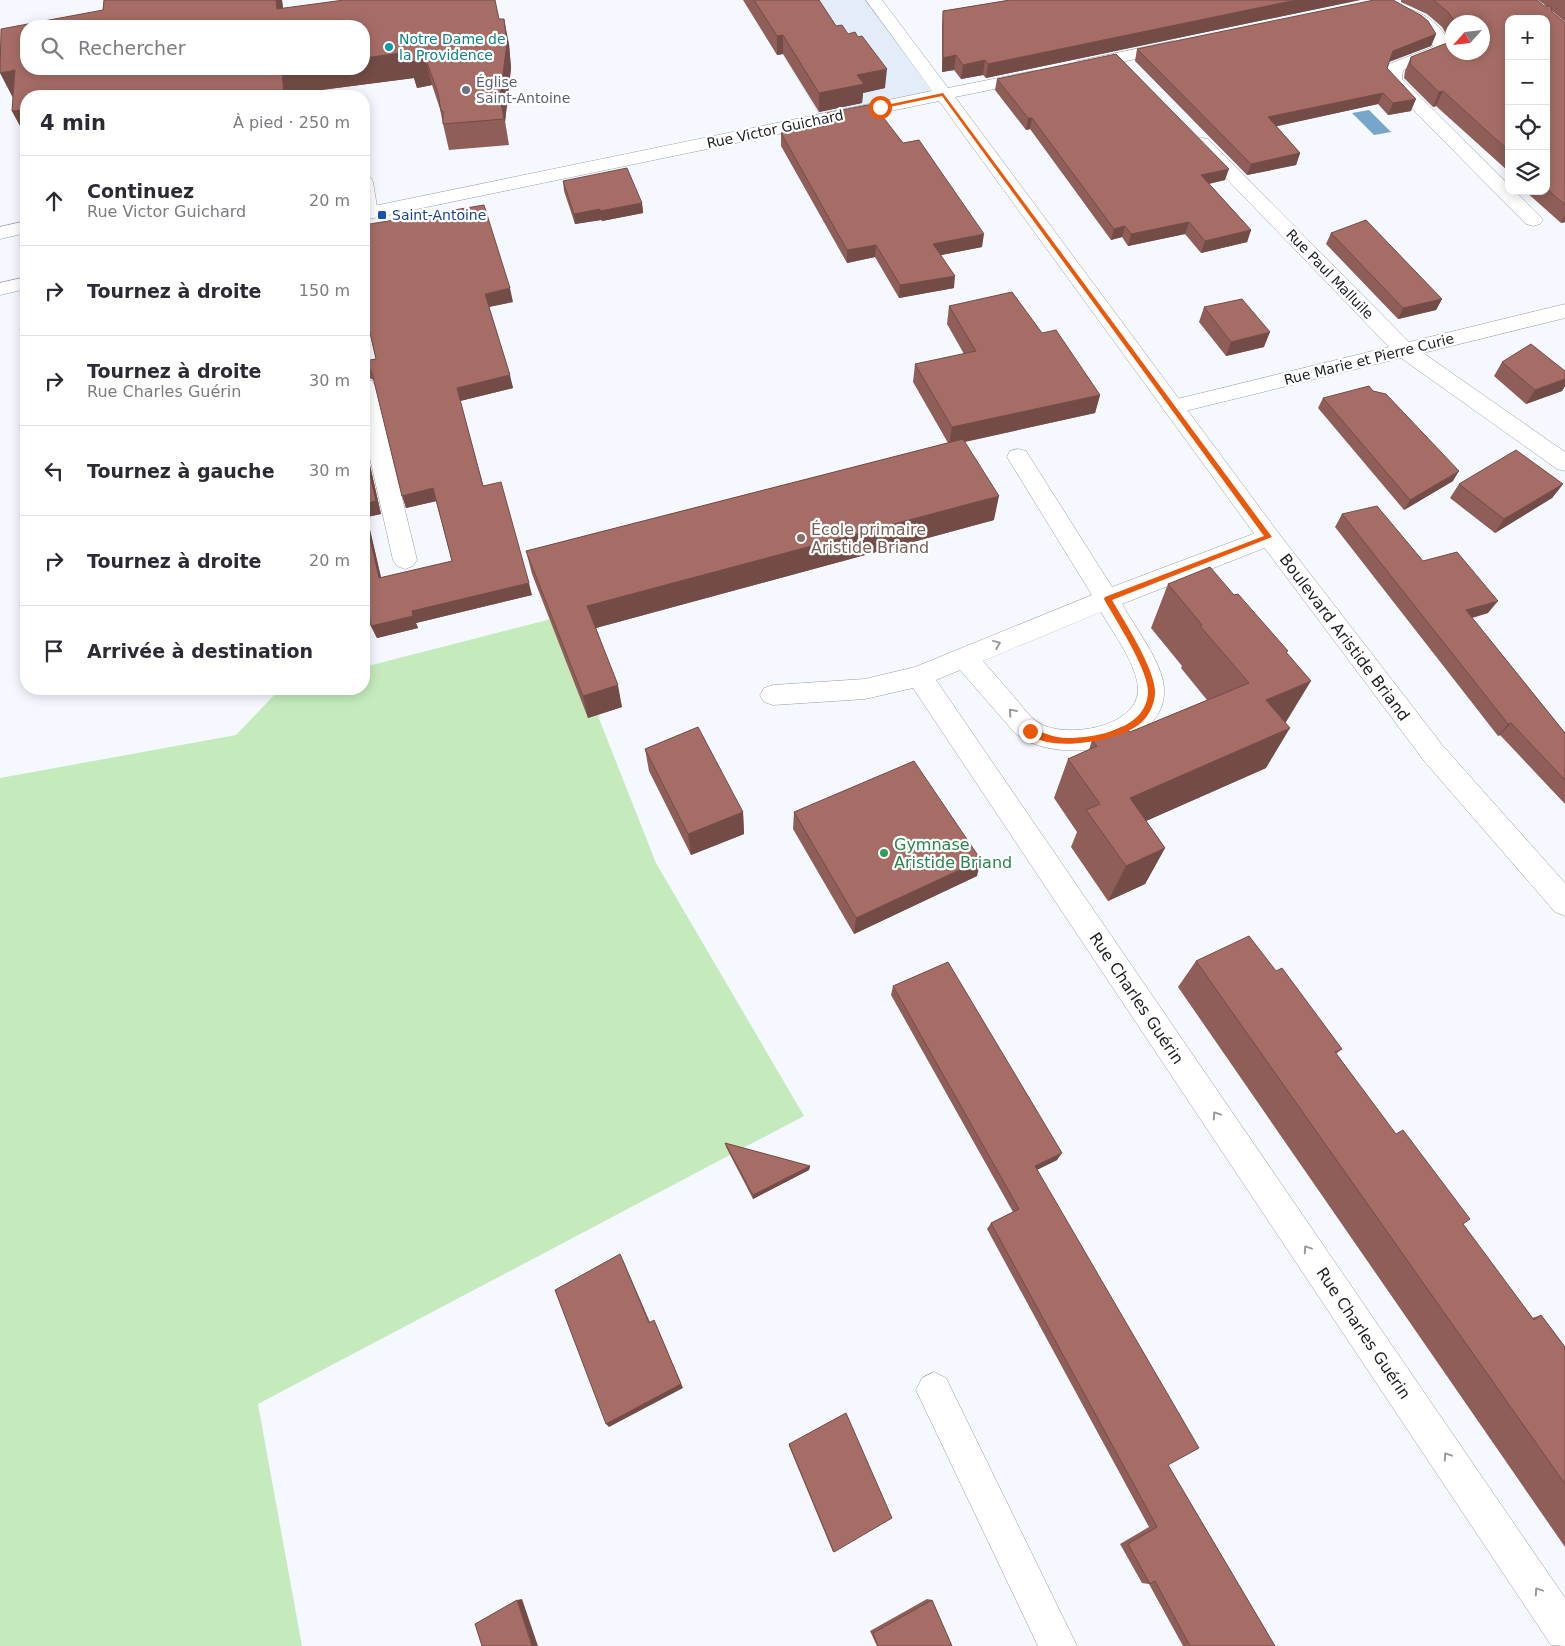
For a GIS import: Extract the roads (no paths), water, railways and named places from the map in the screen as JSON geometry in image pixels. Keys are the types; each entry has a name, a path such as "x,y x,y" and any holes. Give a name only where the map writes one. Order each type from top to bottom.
{"street":[{"name":"Boulevard Aristide Briand","path":"874,0 1268,537 1434,754 1565,903"},
{"path":"1388,1 1438,33 1442,49 1407,60 1395,68 1393,80 1533,220"},
{"path":"1064,69 1185,43"},
{"path":"1118,57 1134,73"},
{"name":"Rue Victor Guichard","path":"370,212 1046,73"},
{"name":"Rue Paul Malluile","path":"1189,130 1404,350 1565,464"},
{"path":"0,233 20,228"},
{"path":"0,289 20,284"},
{"name":"Rue Marie et Pierre Curie","path":"1173,407 1565,310"},
{"path":"370,411 405,560"},
{"path":"965,657 1018,719 1030,731 1042,737 1066,741 1094,738 1122,731 1139,720 1148,707 1152,692 1147,671 1108,599 1018,457"},
{"path":"773,695 865,689 919,676 1108,599 1268,537"},
{"name":"Rue Charles Guérin","path":"919,676 1565,1631"},
{"path":"934,1390 1058,1646"}],"water":[{"path":"1369,110 1391,132 1374,135 1352,113"}],"place":[{"name":"Notre Dame de la Providence","path":"389,47"},
{"name":"Église Saint-Antoine","path":"466,90"},
{"name":"Saint-Antoine","path":"382,215"},
{"name":"École primaire Aristide Briand","path":"801,538"},
{"name":"Gymnase Aristide Briand","path":"884,853"}]}
